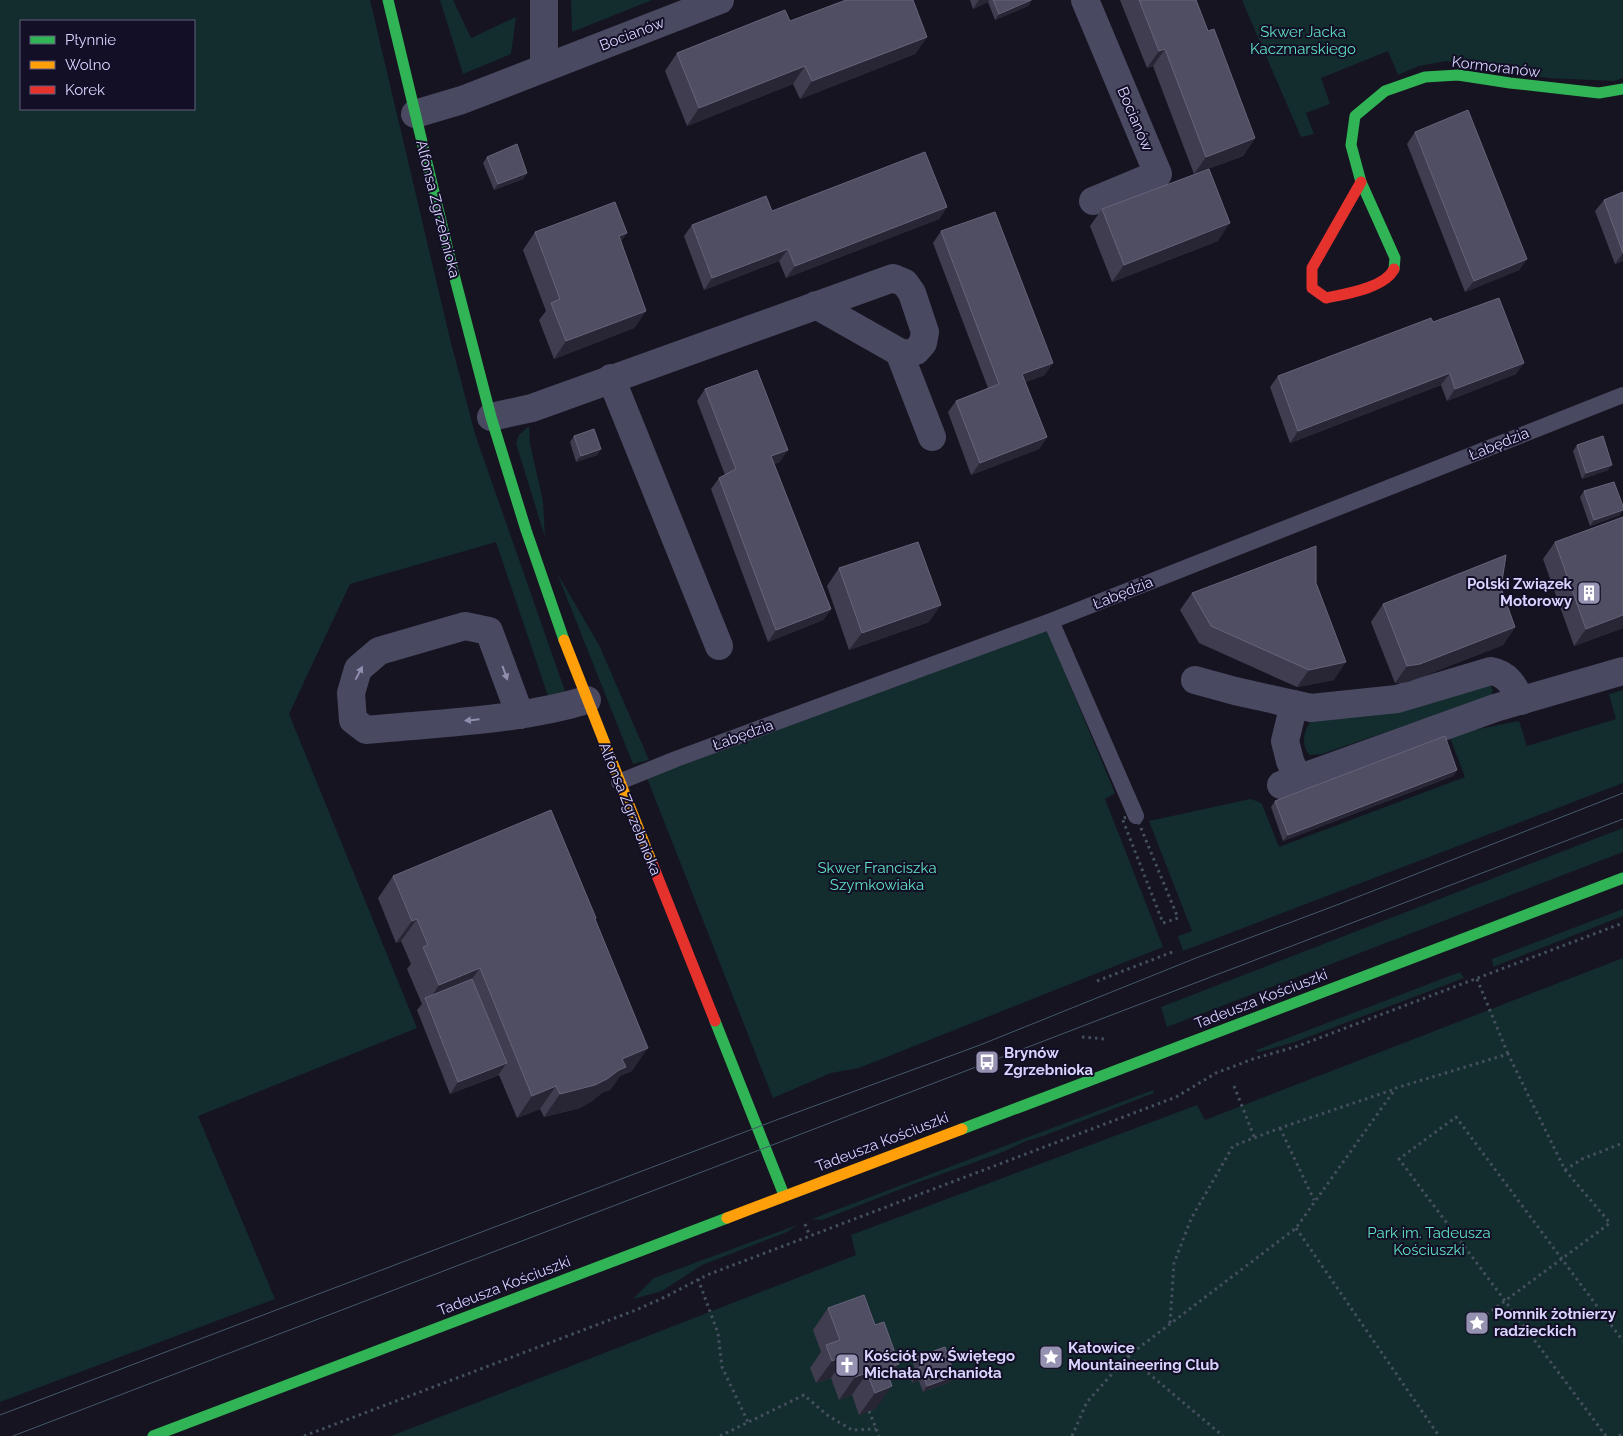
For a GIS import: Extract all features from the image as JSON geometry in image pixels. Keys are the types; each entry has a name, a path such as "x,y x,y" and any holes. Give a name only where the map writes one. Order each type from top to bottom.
{"street":[{"name":"Alfonsa Zgrzebnioka","path":"388,0 452,267 491,417 529,539 587,700 784,1195"},
{"path":"544,0 544,67"},
{"name":"Bocianów","path":"415,114 462,100 720,0"},
{"name":"Bocianów","path":"1085,0 1158,174 1093,201"},
{"name":"Kormoranów","path":"1361,182 1312,268 1312,288 1326,298 1353,294 1384,280 1391,275 1395,268 1395,258 1361,182 1351,145 1354,116 1385,91 1425,76 1458,75 1510,84 1599,93 1623,89"},
{"path":"491,417 532,408 611,378 816,305 893,278 905,283 912,293 925,332 922,343 916,351 908,354 898,352 816,305"},
{"path":"898,352 932,437"},
{"path":"611,378 719,646"},
{"path":"520,715 489,631 464,626 379,651 358,670 351,693 353,720 366,730 520,715 564,707 587,700"},
{"path":"1195,680 1311,708 1397,699 1491,671 1501,673 1513,683 1522,701"},
{"path":"1294,704 1285,741 1290,761 1289,782 1495,708 1623,671"},
{"name":"Tadeusza Kościuszki","path":"153,1436 1623,878"}],"lane":[{"name":"Łabędzia","path":"619,782 1051,621 1623,395"},
{"path":"1051,621 1129,817"}],"path":[{"path":"1129,817 1178,918 1163,923 1129,817"},
{"path":"304,1436 636,1310 698,1279 1176,1097 1216,1073 1243,1062 1286,1050 1623,924"},
{"path":"1097,981 1176,951"},
{"path":"1477,978 1508,1054 1565,1170 1610,1224 1486,1315"},
{"path":"1082,1037 1105,1039"},
{"path":"1170,1324 1174,1263 1191,1219 1233,1146 1396,1088 1508,1054"},
{"path":"1234,1086 1255,1139"},
{"path":"1072,1436 1087,1402 1128,1356 1296,1228 1396,1088"},
{"path":"1606,1436 1400,1159 1456,1117 1623,1341"},
{"path":"1280,1128 1315,1201"},
{"path":"1565,1170 1582,1159 1623,1143"},
{"path":"1296,1228 1439,1436"},
{"path":"698,1279 718,1333 722,1367 748,1422"},
{"path":"1128,1356 1223,1436"},
{"path":"720,1436 804,1395 827,1415 852,1430 876,1429"},
{"path":"869,1411 879,1436"},
{"path":"1619,1436 1623,1433"}],"green space":[{"path":"0,0 370,0 450,339 475,434 565,691 548,696 496,542 350,584 289,714 417,1028 198,1116 275,1299 0,1402"},
{"path":"440,0 453,0 471,38 516,17 511,54 463,74"},
{"path":"571,0 652,0 572,32"},
{"name":"Skwer Jacka Kaczmarskiego","path":"1242,0 1623,0 1623,78 1614,81 1548,78 1446,61 1419,66 1398,75 1388,51 1321,78 1330,104 1306,113 1314,134 1301,137"},
{"path":"529,426 530,444 543,501 545,537 516,443 519,435"},
{"path":"557,573 599,645 649,760 633,764"},
{"name":"Skwer Franciszka Szymkowiaka","path":"1047,630 1115,793 1105,799 1163,947 859,1068 831,1073 773,1098 647,778"},
{"path":"1490,685 1493,690 1491,696 1322,754 1310,755 1305,747 1306,728 1311,720"},
{"path":"1623,690 1623,783 1183,951 1178,936 1192,931 1149,821 1250,799 1262,804 1279,847 1465,777 1449,735 1519,721 1527,746 1616,719 1609,694"},
{"path":"1623,828 1623,852 1167,1027 1161,1007"},
{"path":"1623,909 1623,916 1493,967 1492,959"},
{"name":"Park im. Tadeusza Kościuszki","path":"1623,958 1623,1436 391,1436 856,1255 851,1235 1197,1105 1205,1120"},
{"path":"1460,972 1464,978 1295,1042 1259,1052 1254,1051"},
{"path":"1153,1090 1154,1093 1026,1141 1003,1152 822,1220 812,1219"},
{"path":"797,1225 787,1232 702,1265 662,1291 633,1299 654,1278"}],"building":[{"path":"846,0 913,0 927,37 812,81 805,66 699,108 677,53 785,10 790,21"},
{"path":"993,0 1031,0 999,14"},
{"path":"1139,0 1196,0 1208,31 1214,29 1255,138 1206,157 1165,49 1159,51"},
{"path":"1468,110 1527,259 1474,281 1415,132"},
{"path":"517,144 527,173 498,184 487,157"},
{"path":"925,152 947,207 795,266 788,249 712,278 692,225 766,196 772,211"},
{"path":"1209,169 1230,223 1124,265 1102,209"},
{"path":"1623,192 1623,253 1604,200"},
{"path":"615,202 627,233 619,236 646,311 566,341 551,303 560,299 535,232"},
{"path":"995,212 1053,363 1022,374 1047,437 980,463 956,401 999,384 941,231"},
{"path":"1499,298 1524,363 1455,389 1450,373 1298,431 1278,376 1431,318 1433,322"},
{"path":"757,370 788,450 771,456 831,609 776,630 719,478 736,469 705,389"},
{"path":"594,429 601,449 581,456 574,436"},
{"path":"1603,436 1612,465 1586,473 1577,445"},
{"path":"1614,482 1623,510 1594,520 1584,491"},
{"name":"Polski Związek Motorowy","path":"1623,517 1623,615 1586,629 1555,542"},
{"path":"918,542 941,605 862,633 839,568"},
{"path":"1316,546 1316,583 1346,662 1309,670 1211,626 1192,593"},
{"path":"1506,555 1501,588 1515,627 1420,664 1407,666 1383,604"},
{"path":"1445,736 1457,770 1288,835 1275,801"},
{"path":"551,810 648,1048 622,1059 626,1067 595,1085 560,1094 556,1086 532,1096 480,968 439,985 423,947 428,945 417,919 412,921 393,876"},
{"path":"472,979 507,1063 458,1082 425,998"},
{"path":"864,1295 875,1325 884,1322 899,1364 886,1369 892,1386 875,1393 867,1373 855,1377 846,1355 832,1361 826,1345 840,1340 828,1308"},
{"path":"945,1347 955,1376 927,1386 923,1375 916,1377 914,1370 921,1367 917,1357"}],"tram line":[{"path":"0,1415 779,1119 980,1045 1196,958 1623,793"},
{"path":"13,1436 1623,819"}],"traffic: fast":[{"path":"388,0 452,267 491,417 526,530 564,640"},
{"path":"1394,269 1395,258 1361,182 1351,145 1355,116 1385,91 1425,77 1458,75 1599,93 1623,89"},
{"path":"962,1129 1623,878"},
{"path":"715,1021 784,1195"},
{"path":"153,1436 727,1218"}],"traffic: slow":[{"path":"564,640 652,863"},
{"path":"727,1218 962,1129"}],"traffic: jam":[{"path":"1361,182 1312,268 1312,288 1326,298 1374,285 1389,276 1394,269"},
{"path":"652,863 715,1021"}],"place":[{"name":"Polski Związek Motorowy","path":"1589,593"},
{"name":"Brynów Zgrzebnioka","path":"987,1062"},
{"name":"Pomnik żołnierzy radzieckich","path":"1477,1323"},
{"name":"Katowice Mountaineering Club","path":"1051,1357"},
{"name":"Kościół pw. Świętego Michała Archanioła","path":"847,1365"}]}
